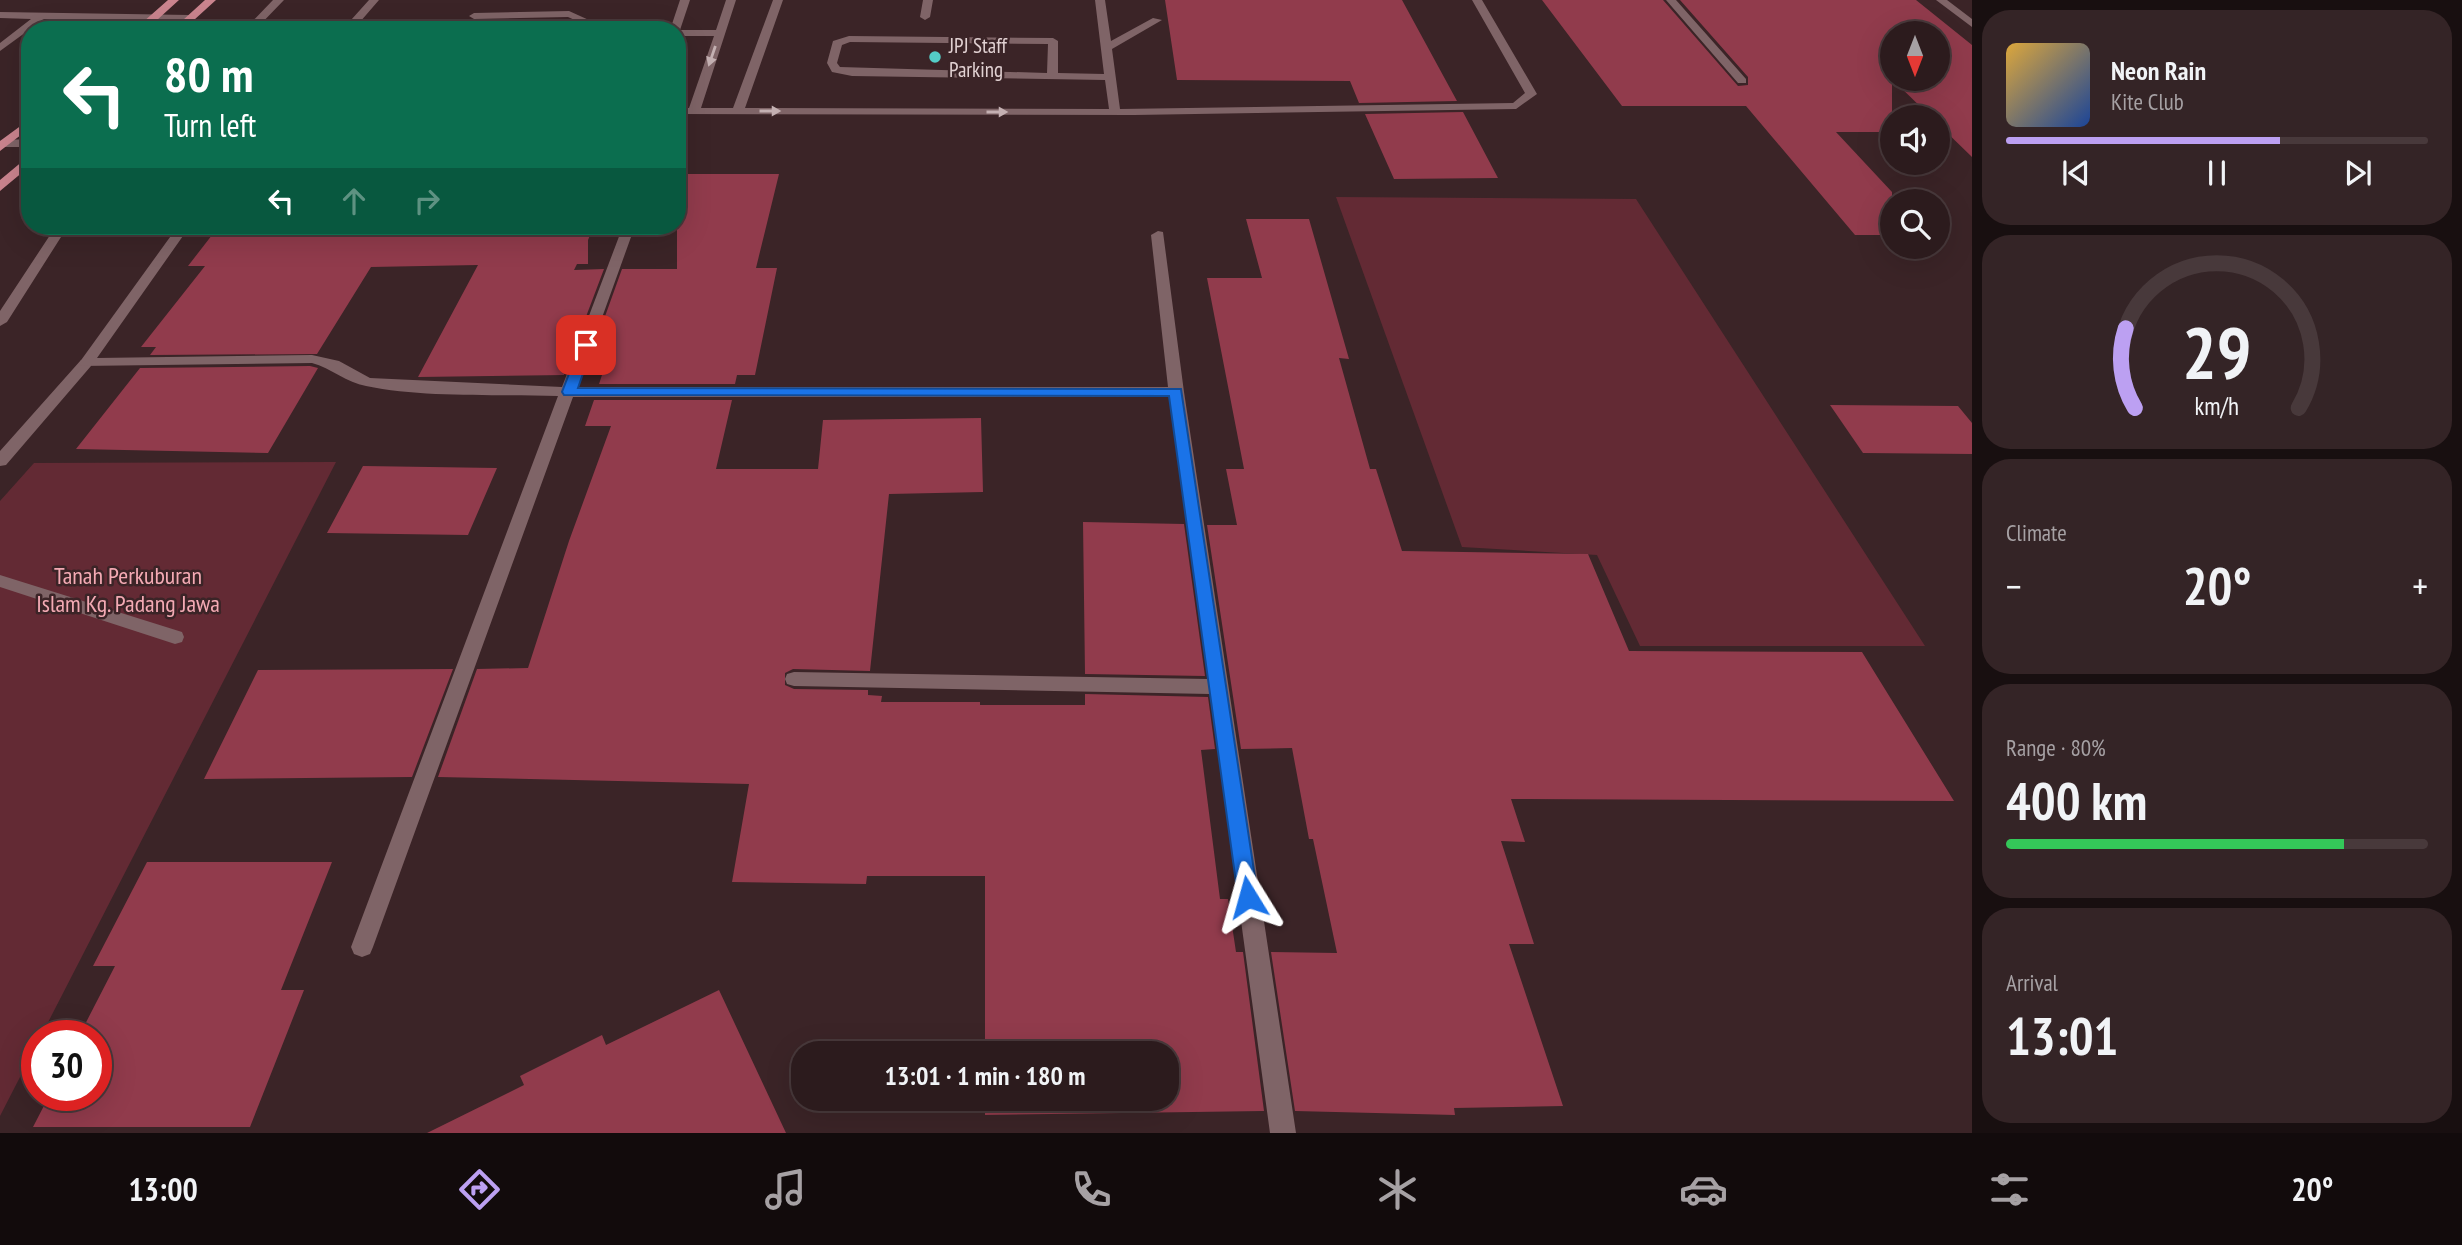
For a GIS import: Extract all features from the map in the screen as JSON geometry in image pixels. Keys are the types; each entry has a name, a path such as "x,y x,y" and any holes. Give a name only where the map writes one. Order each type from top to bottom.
{"main road":[{"path":"149,21 174,0"},
{"path":"187,21 211,0"},
{"path":"2,145 21,129"},
{"path":"0,187 21,167"}],"street":[{"path":"258,21 279,0"},
{"path":"355,21 374,0"},
{"path":"679,21 685,0"},
{"path":"694,111 731,0"},
{"path":"738,111 778,0"},
{"path":"925,17 928,0"},
{"path":"1100,0 1115,112"},
{"path":"686,111 1115,112 1516,106 1531,93 1477,0"},
{"path":"1671,0 1742,81"},
{"path":"1941,0 1972,24"},
{"path":"474,16 569,14 585,21"},
{"path":"0,15 190,18"},
{"path":"34,21 42,15"},
{"path":"1106,48 1157,20"},
{"path":"686,31 720,33"},
{"path":"0,48 21,32"},
{"path":"1052,76 1052,41 849,39 837,43 832,63 836,70 852,73 1111,77"},
{"path":"2,145 21,144"},
{"path":"0,322 56,235"},
{"path":"0,461 86,363 178,235"},
{"path":"362,947 626,235"},
{"path":"1158,235 1176,392 1217,687 1283,1133"},
{"path":"86,363 312,359 334,364 366,382 398,386 569,392 1176,392"},
{"path":"0,581 175,637"},
{"path":"794,679 1217,687"}],"green space":[{"path":"1336,197 1636,199 1925,646 1640,646 1597,555 1462,547"},
{"name":"Tanah Perkuburan Islam Kg. Padang Jawa","path":"336,462 49,1020 21,1020 21,1075 0,1116 0,501 34,463"}],"building":[{"path":"1165,0 1402,0 1457,101 1359,103 1350,81 1177,80"},
{"path":"1542,0 1663,0 1738,86 1748,85 1748,77 1680,0 1916,0 1942,21 1880,21 1880,91 1892,91 1892,105 1880,105 1880,132 1836,132 1889,189 1880,189 1880,235 1855,235 1746,106 1622,106"},
{"path":"1950,27 1972,45 1972,157 1950,136 1950,105 1919,105 1904,91 1950,91"},
{"path":"1463,112 1498,178 1394,179 1365,114"},
{"path":"686,174 779,174 756,268 777,268 755,375 737,375 735,384 599,384 602,375 584,375 622,269 677,269 677,235 686,235"},
{"path":"1246,219 1309,219 1349,359 1339,358 1370,469 1376,469 1402,551 1588,554 1629,651 1862,652 1954,801 1511,799 1525,842 1501,841 1534,944 1509,944 1563,1106 1454,1108 1455,1115 1295,1111 1271,952 1337,953 1313,839 1309,839 1292,748 1241,749 1207,525 1237,525 1226,469 1244,469 1207,278 1262,278"},
{"path":"212,235 590,235 588,264 577,264 574,270 604,269 564,375 418,377 478,265 371,267 317,354 150,355 156,347 141,347 205,266 188,266"},
{"path":"140,368 318,368 268,453 76,449"},
{"path":"594,400 732,400 716,469 818,469 823,420 981,418 983,492 889,494 870,671 793,669 785,673 785,685 794,689 868,690 868,695 882,696 881,702 980,702 980,705 1085,705 1085,694 1208,697 1215,749 1201,750 1220,899 1228,899 1236,952 1243,952 1264,1111 985,1115 985,1111 1179,1111 1179,1041 985,1041 985,876 867,876 866,884 732,882 749,784 438,777 477,669 528,668 569,541 611,426 585,426"},
{"path":"1830,405 1958,406 1972,423 1972,454 1863,453"},
{"path":"363,466 497,468 468,535 327,533"},
{"path":"1083,522 1184,524 1205,676 1085,674"},
{"path":"453,669 412,777 204,779 258,670"},
{"path":"147,862 332,862 281,990 304,990 250,1127 33,1127 41,1111 112,1111 112,1020 87,1020 115,966 93,966"},
{"path":"719,990 786,1133 427,1133 524,1085 520,1076 602,1035 606,1045"}],"place":[{"name":"JPJ Staff Parking","path":"935,57"}],"route":[{"path":"586,345 569,392 1176,392 1248,897"}]}
